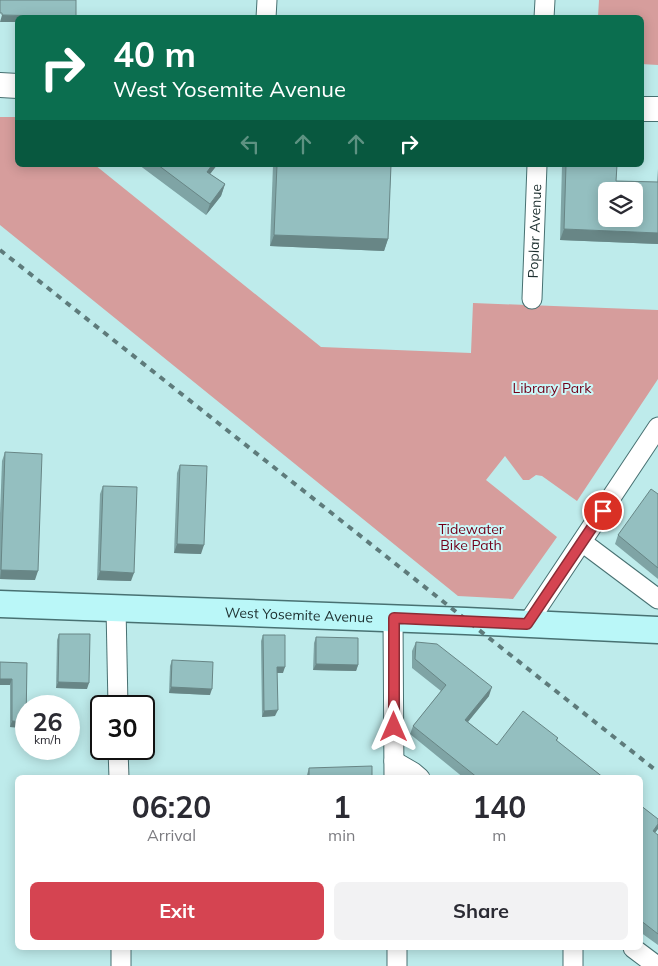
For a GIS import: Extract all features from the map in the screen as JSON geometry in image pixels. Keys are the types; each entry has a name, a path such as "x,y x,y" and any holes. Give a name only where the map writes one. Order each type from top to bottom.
{"main road":[{"name":"West Yosemite Avenue","path":"0,604 394,618 658,630"}],"street":[{"path":"266,15 267,0"},
{"path":"544,15 545,0"},
{"path":"0,85 15,86"},
{"path":"644,108 658,109"},
{"name":"Poplar Avenue","path":"532,299 537,167"},
{"path":"527,624 658,427"},
{"path":"582,542 658,599"},
{"path":"116,608 118,695"},
{"path":"394,618 394,769 413,772 416,775"},
{"path":"118,760 118,775"},
{"path":"121,950 121,966"},
{"path":"397,950 397,966"},
{"path":"573,950 573,966"},
{"path":"637,950 657,966"}],"green space":[{"path":"599,0 658,0 658,65 644,64 644,15 598,15"},
{"name":"Tidewater Bike Path","path":"0,117 15,117 15,167 97,167 321,347 471,353 473,303 658,310 658,379 577,501 542,476 536,475 529,480 523,480 505,456 486,480 557,537 513,599 458,596 0,225"}],"building":[{"path":"0,0 76,0 76,15 2,15 0,13"},
{"path":"161,167 211,167 207,172 225,184 210,204"},
{"path":"277,167 391,167 388,239 274,235"},
{"path":"566,167 617,167 616,181 658,182 658,233 564,229"},
{"path":"5,452 42,454 38,571 1,570"},
{"path":"180,465 207,466 204,545 177,544"},
{"path":"103,486 137,487 134,573 100,571"},
{"path":"651,489 658,494 658,568 618,535"},
{"path":"59,634 90,634 89,683 58,682"},
{"path":"263,635 285,635 285,667 277,667 278,710 264,711"},
{"path":"316,637 358,638 358,665 316,664"},
{"path":"416,642 437,644 492,687 465,720 497,745 523,711 558,738 556,740 600,775 474,775 413,726 446,685 415,659"},
{"path":"172,660 213,662 212,689 171,687"},
{"path":"0,662 27,663 26,695 15,695 15,721 12,721 12,679 0,679"},
{"path":"372,766 372,775 309,775 309,768"},
{"path":"643,807 658,819 658,824 653,831 658,835 658,934 643,922"}],"railway":[{"path":"0,250 658,772"}],"route":[{"path":"394,727 394,618 527,624 603,511"}],"park label":[{"name":"Library Park","path":"552,388"}]}
